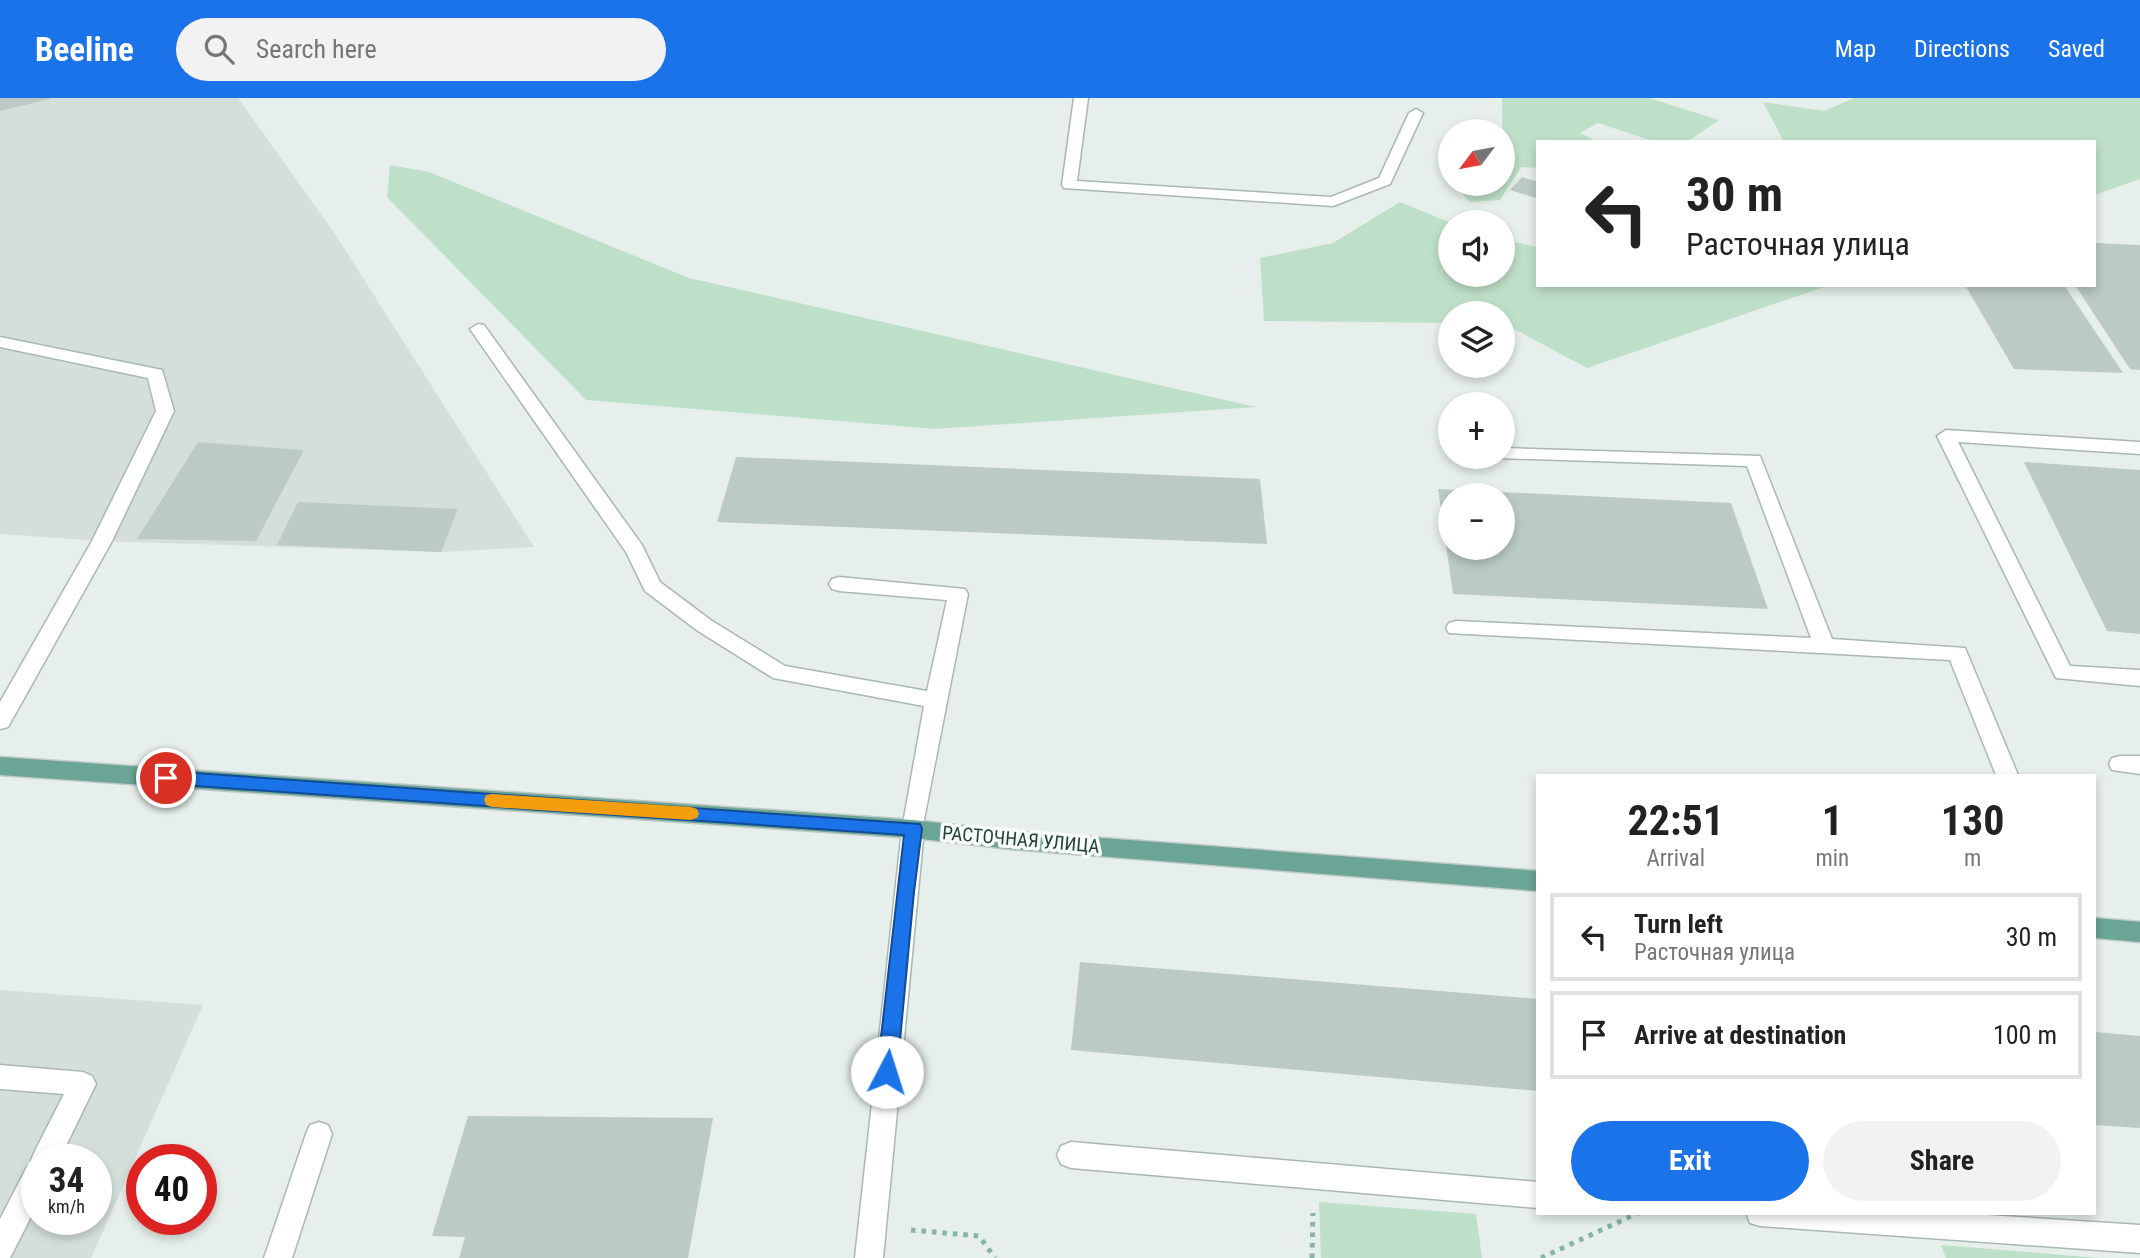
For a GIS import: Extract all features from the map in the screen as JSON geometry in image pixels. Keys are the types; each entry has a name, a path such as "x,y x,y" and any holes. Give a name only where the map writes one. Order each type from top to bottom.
{"main road":[{"name":"РАСТОЧНАЯ УЛИЦА","path":"0,766 914,829 1010,840 1536,881"},
{"path":"2096,928 2140,932"}],"street":[{"path":"1081,98 1069,185 1333,202 1385,181 1416,113"},
{"path":"478,330 635,550 652,586 705,626 780,673 936,700"},
{"path":"0,342 156,374 165,411 102,541 0,721"},
{"path":"2140,448 1946,436 2063,673 2140,678"},
{"path":"1515,454 1754,460 1825,647"},
{"path":"839,584 957,594 936,700 905,892 869,1258"},
{"path":"1456,628 1958,653 2007,774"},
{"path":"0,1077 83,1084 52,1144"},
{"path":"278,1258 319,1134"},
{"path":"1071,1155 1313,1178 1536,1195"},
{"path":"0,1248 21,1207"},
{"path":"1813,1215 2140,1240"}],"path":[{"path":"1312,1258 1313,1178"},
{"path":"1541,1258 1634,1215"},
{"path":"872,1227 979,1236 995,1258"}],"shaded area":[{"path":"0,98 238,98 335,234 534,547 441,552 102,541 0,534"},
{"path":"0,990 203,1005 141,1144 126,1144 126,1179 112,1211 112,1144 21,1144 21,1235 101,1235 91,1258 0,1258"}],"green space":[{"path":"1502,98 1649,98 1719,120 1690,140 1650,140 1598,123 1580,133 1594,140 1536,140 1536,168 1521,167 1516,175 1516,119 1502,119"},
{"path":"1854,98 2140,98 2140,179 2096,195 2096,140 1783,140 1763,102 1824,111"},
{"path":"390,165 429,172 689,278 1256,407 935,429 586,400 387,197"},
{"path":"1464,196 1503,196 1500,200 1470,202"},
{"path":"1400,202 1438,218 1438,287 1515,287 1515,242 1536,247 1536,287 1824,287 1587,368 1515,329 1515,301 1438,301 1438,323 1264,321 1260,258 1333,243"},
{"path":"1319,1202 1476,1214 1482,1258 1321,1258"},
{"path":"1941,1245 2100,1258 1946,1258"}],"building":[{"path":"0,98 50,98 50,99 0,111"},
{"path":"1522,177 1536,181 1536,198 1516,192 1516,184"},
{"path":"2096,243 2140,245 2140,370 2130,369 2076,287 2096,287"},
{"path":"1966,287 2065,287 2123,373 2014,369"},
{"path":"198,442 304,450 256,541 137,539"},
{"path":"736,457 1260,479 1267,544 717,522"},
{"path":"2024,462 2140,470 2140,634 2107,631"},
{"path":"1515,493 1731,503 1768,609 1453,594 1448,560 1515,560"},
{"path":"298,502 458,509 441,552 277,545"},
{"path":"1080,962 1536,999 1536,1091 1071,1050"},
{"path":"2096,1032 2140,1036 2140,1128 2096,1125"},
{"path":"468,1116 713,1118 688,1258 459,1258 465,1237 432,1236"}],"slow traffic":[{"path":"492,800 691,814"}],"route":[{"path":"166,778 914,829 887,1072"}]}
